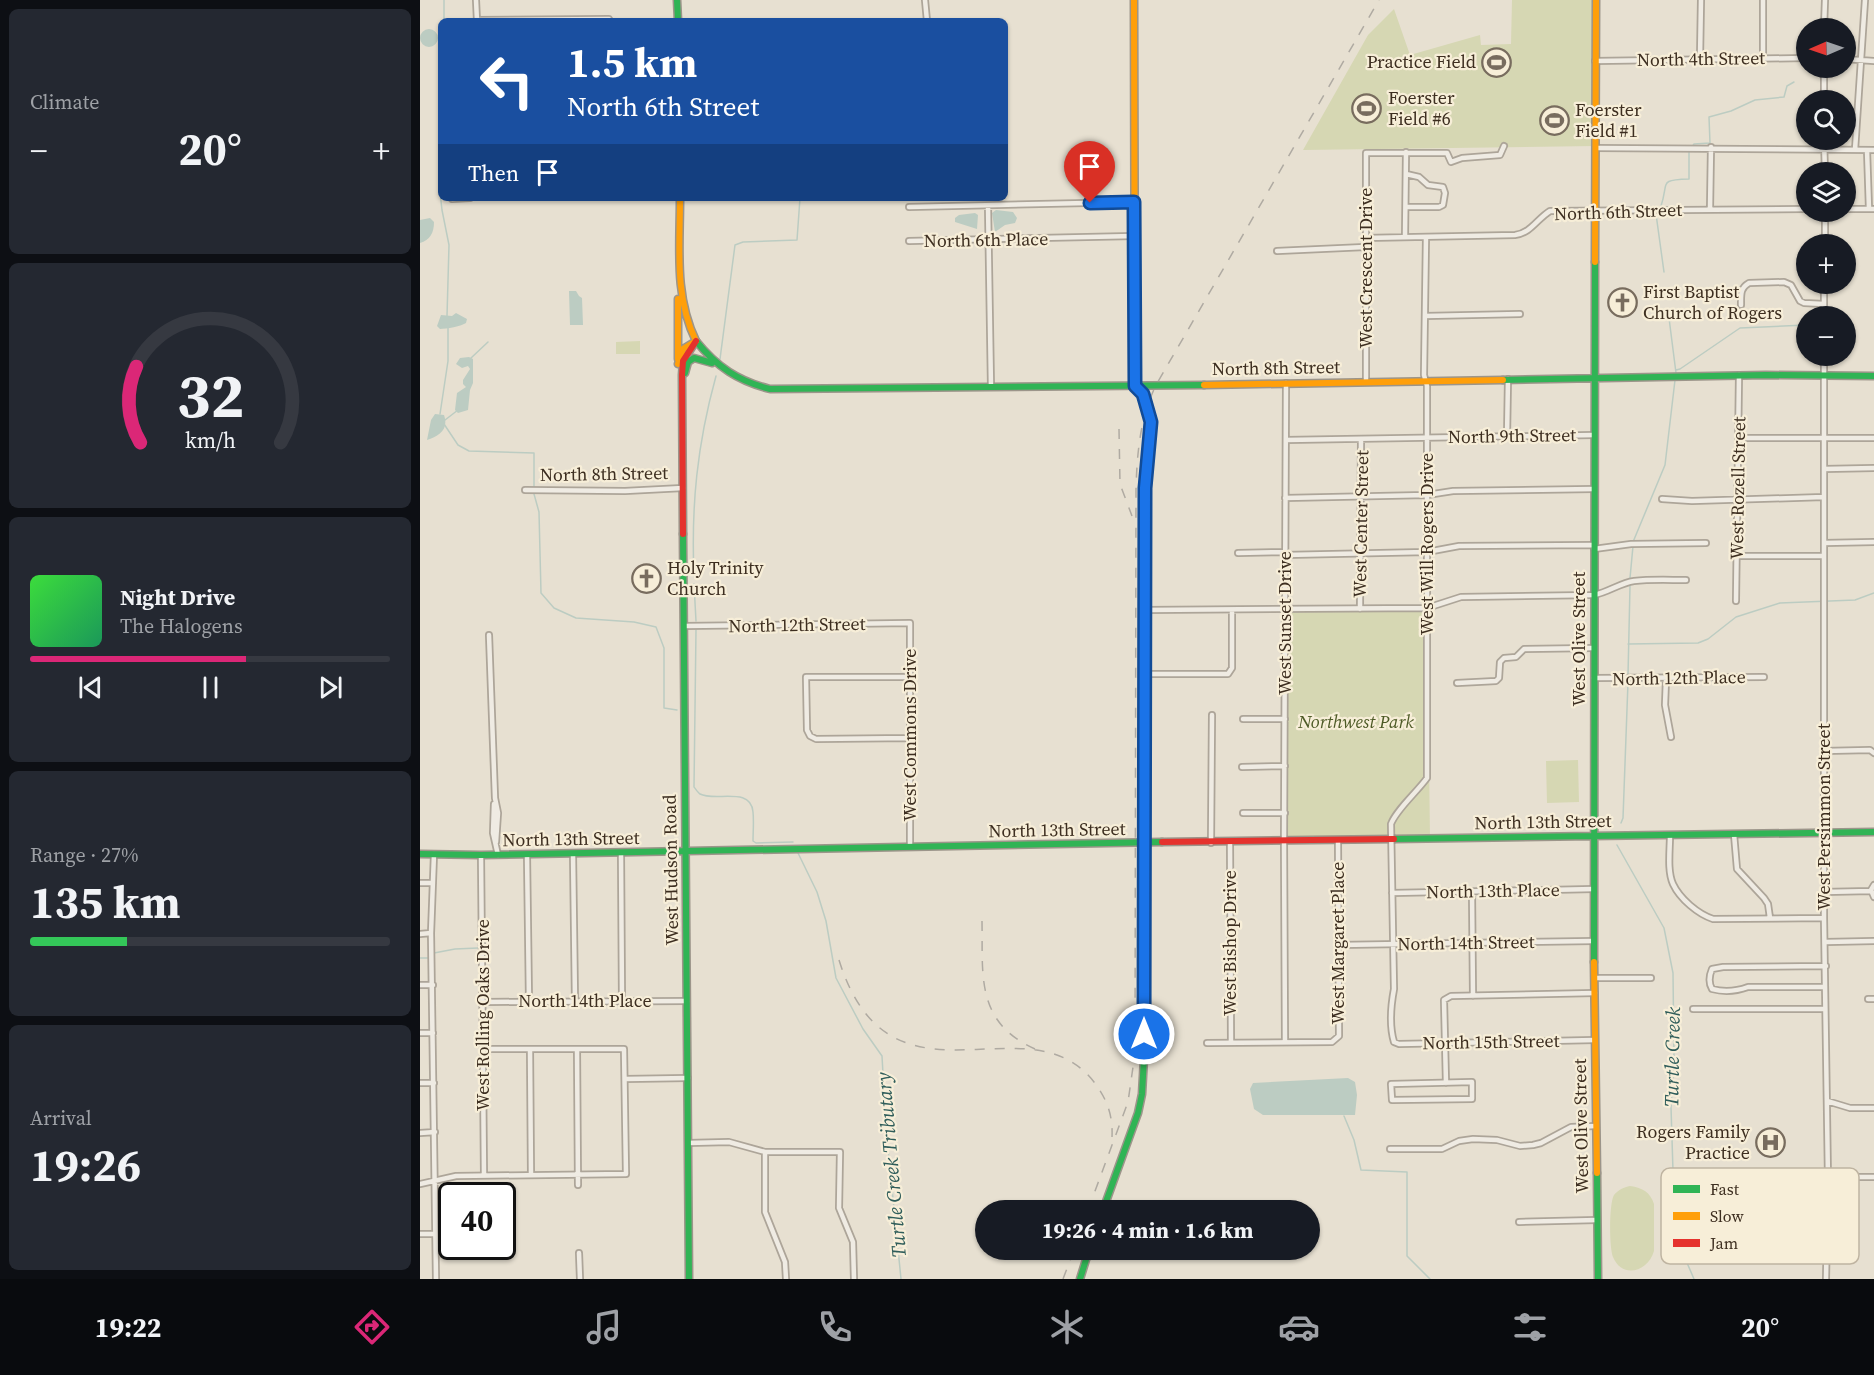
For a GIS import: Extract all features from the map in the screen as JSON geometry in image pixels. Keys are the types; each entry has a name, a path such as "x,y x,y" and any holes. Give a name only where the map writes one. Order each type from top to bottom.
{"main road":[{"path":"677,0 678,18"},
{"path":"1107,1200 1138,1113 1142,1094 1144,1058 1145,488 1151,422 1143,394 1135,386 1134,0"},
{"name":"West Olive Street","path":"1596,0 1593,836 1598,1279"},
{"path":"678,360 683,348 696,341 683,312 680,289 680,201"},
{"name":"West Hudson Road","path":"680,289 676,307 679,447 682,460"},
{"name":"West Hudson Road","path":"689,1279 682,367 686,355 696,341"},
{"name":"North 8th Street","path":"696,341 717,366 735,378 770,389 1135,386 1739,375 1874,376"},
{"name":"West Hudson Road","path":"682,460 686,444 686,365 694,357 700,357 717,366"},
{"name":"North 13th Street","path":"420,854 527,855 910,846 1874,832"},
{"path":"1080,1279 1086,1260"}],"street":[{"path":"477,0 477,18"},
{"path":"925,0 927,18"},
{"path":"1700,58 1701,0"},
{"path":"1762,58 1763,0"},
{"path":"1824,0 1824,18"},
{"path":"1856,135 1865,0"},
{"name":"North 4th Street","path":"1595,61 1796,58"},
{"path":"1856,60 1874,61"},
{"path":"1406,237 1406,153 1447,153 1451,162 1462,158 1500,156 1504,146"},
{"path":"1710,210 1711,147"},
{"path":"1596,148 1796,149"},
{"path":"1856,150 1874,150"},
{"path":"1856,209 1872,208 1867,150"},
{"name":"West Crescent Drive","path":"1366,382 1365,153 1406,153"},
{"path":"1406,174 1419,177 1428,185 1443,187 1445,200 1439,207 1406,207"},
{"path":"909,207 1134,202"},
{"path":"988,206 991,387"},
{"name":"North 6th Street","path":"1365,238 1523,234 1550,211 1796,209"},
{"name":"North 6th Place","path":"909,241 1134,236"},
{"name":"West Will Rogers Drive","path":"1392,1036 1391,824 1393,816 1416,793 1427,778 1428,438 1424,375 1426,237"},
{"path":"1277,251 1365,247"},
{"path":"1741,305 1741,292 1744,285 1749,282 1784,282 1791,285 1800,301 1804,303 1824,303 1824,294"},
{"path":"1425,316 1520,314"},
{"name":"West Persimmon Street","path":"1824,366 1824,918 1828,1168"},
{"name":"West Rozell Street","path":"1736,601 1739,375"},
{"path":"1507,437 1508,379"},
{"name":"West Sunset Drive","path":"1285,1042 1286,383"},
{"name":"North 9th Street","path":"1286,440 1594,435"},
{"path":"1739,438 1874,438"},
{"name":"West Center Street","path":"1360,609 1361,439"},
{"path":"1824,469 1874,468"},
{"name":"North 8th Street","path":"525,490 626,491 682,488"},
{"path":"1285,498 1427,495 1453,491 1594,489"},
{"path":"1662,499 1692,501 1824,497"},
{"path":"1824,543 1874,542"},
{"path":"1239,552 1360,554 1427,552 1459,546 1594,547 1706,543"},
{"path":"1738,556 1824,556"},
{"path":"1146,610 1427,608 1461,597 1594,595 1607,593 1622,584 1634,581 1686,580"},
{"path":"1145,674 1228,674 1232,668 1232,610"},
{"name":"North 12th Street","path":"684,626 910,623"},
{"name":"West Commons Drive","path":"910,623 910,846"},
{"path":"489,635 498,855"},
{"path":"1457,683 1496,681 1500,662 1504,658 1516,657 1524,649 1594,648"},
{"path":"910,676 806,677 807,730 816,740 911,738"},
{"name":"North 12th Place","path":"1594,678 1764,677"},
{"path":"1666,679 1665,705 1671,737"},
{"path":"1211,843 1212,715"},
{"path":"1243,719 1285,719"},
{"path":"1824,751 1870,750 1874,753"},
{"path":"1242,767 1285,766"},
{"path":"1243,813 1284,813"},
{"path":"1734,834 1737,869 1764,898 1768,904 1770,918"},
{"path":"1670,835 1673,885 1690,905 1704,916 1713,919 1824,918"},
{"name":"West Margaret Place","path":"1285,1042 1332,1042 1339,1036 1338,840"},
{"name":"West Bishop Drive","path":"1230,842 1231,1043"},
{"path":"621,853 622,1001"},
{"path":"434,854 431,933 435,1279"},
{"path":"573,854 575,1001"},
{"name":"West Rolling Oaks Drive","path":"481,855 484,1175"},
{"path":"527,855 529,1001"},
{"path":"420,883 433,883"},
{"path":"1871,891 1874,885"},
{"name":"North 13th Place","path":"1392,893 1594,889"},
{"path":"1824,892 1871,891"},
{"path":"1871,891 1874,897"},
{"path":"1472,892 1473,996"},
{"path":"420,934 431,933"},
{"name":"North 14th Street","path":"1339,945 1594,941"},
{"path":"1826,942 1874,941"},
{"path":"1825,987 1748,987 1741,990 1718,990 1712,988 1709,976 1712,969 1723,967 1826,966"},
{"path":"1594,978 1651,978"},
{"path":"420,985 433,985"},
{"path":"1446,1083 1444,1000 1446,997 1595,993"},
{"name":"North 14th Place","path":"484,1002 687,1001"},
{"path":"1693,1009 1825,1009"},
{"path":"420,1033 433,1033"},
{"name":"North 15th Street","path":"1392,1036 1399,1044 1595,1040"},
{"path":"1207,1043 1285,1042"},
{"path":"420,1184 452,1176 626,1174 624,1049 484,1049"},
{"path":"530,1049 531,1175"},
{"path":"577,1049 579,1185"},
{"path":"625,1079 688,1078"},
{"path":"1472,1082 1472,1099 1392,1100 1391,1084 1446,1083 1472,1082"},
{"path":"420,1083 434,1083"},
{"path":"1827,1101 1850,1108 1874,1108"},
{"path":"1390,1149 1442,1149 1459,1141 1473,1139 1497,1140 1520,1146 1533,1145 1570,1127 1596,1126"},
{"path":"420,1133 435,1132"},
{"path":"688,1143 729,1142 765,1152 840,1152 840,1208 854,1242 854,1279"},
{"path":"765,1152 765,1212 785,1262 786,1279"},
{"path":"1859,1176 1874,1177"},
{"path":"1519,1222 1597,1220"},
{"path":"420,1234 435,1234"},
{"path":"579,1253 580,1279"},
{"name":"West Persimmon Street","path":"1826,1264 1826,1279"}],"green space":[{"path":"1512,0 1593,0 1596,146 1303,150 1368,35 1394,9 1410,55 1480,35 1481,45 1511,44"},
{"path":"640,341 640,354 616,354 616,342"},
{"name":"Northwest Park","path":"1427,608 1430,838 1284,841 1285,610"},
{"path":"1578,760 1579,802 1547,803 1546,761"},
{"path":"1630,1186 1645,1191 1654,1204 1654,1251 1646,1264 1635,1270 1622,1268 1617,1264 1613,1257 1611,1244 1612,1200 1617,1192"}],"shaded area":[{"path":"429,29 435,32 438,38 435,44 429,47 423,44 420,38 423,32"},
{"path":"996,210 1013,212 1017,218 1015,223 1005,225 995,232 992,213"},
{"path":"975,213 978,215 977,229 955,222 955,218 959,215"},
{"path":"430,218 434,222 432,233 429,238 420,243 420,220"},
{"path":"569,291 576,291 582,298 583,325 570,325"},
{"path":"456,313 467,319 466,323 443,329 437,326 441,315 452,316"},
{"path":"460,358 473,359 473,383 468,410 458,413 455,410 457,393 466,387 463,380 470,369 468,366 462,368 456,364"},
{"path":"435,414 444,415 445,425 442,432 427,440 431,420"},
{"path":"1348,1078 1355,1082 1357,1095 1355,1115 1263,1115 1254,1109 1250,1089 1253,1083"}],"waterway":[{"name":"Turtle Creek Tributary","path":"444,0 444,18"},
{"name":"Turtle Creek","path":"1661,206 1666,184 1673,180 1689,179 1689,152 1694,144 1710,143 1709,117 1731,111 1755,100 1784,97 1787,86 1794,82"},
{"name":"Turtle Creek Tributary","path":"441,201 449,245 447,316"},
{"name":"Turtle Creek Tributary","path":"720,359 735,245 743,242 797,240 800,201"},
{"name":"Turtle Creek","path":"1656,214 1664,272"},
{"name":"Turtle Creek","path":"1669,318 1676,373"},
{"path":"1676,370 1740,328 1796,325"},
{"name":"Turtle Creek Tributary","path":"440,414 448,361 448,326"},
{"path":"471,358 488,342"},
{"name":"Turtle Creek Tributary","path":"694,577 697,476 704,427 716,376"},
{"name":"Turtle Creek","path":"1633,542 1665,465 1675,380"},
{"path":"445,420 458,410"},
{"name":"Turtle Creek Tributary","path":"444,424 458,445 469,451 534,453 534,487"},
{"name":"Turtle Creek Tributary","path":"534,494 539,512 541,593 554,608 576,618 634,622 656,627 664,648 664,708 677,710"},
{"name":"Turtle Creek","path":"1630,578 1633,546"},
{"name":"Turtle Creek Tributary","path":"694,584 696,621"},
{"name":"Turtle Creek","path":"1628,675 1630,586"},
{"name":"Turtle Creek Tributary","path":"1628,644 1698,643 1708,639 1736,617 1780,603 1855,600 1874,593"},
{"name":"Turtle Creek Tributary","path":"696,630 694,787 699,793 707,796 731,796 746,799 751,804 753,812 753,841 756,843 793,842"},
{"name":"Turtle Creek","path":"1621,823 1628,682"},
{"name":"Turtle Creek","path":"1617,845 1664,928 1673,973 1674,1060 1671,1107 1673,1168"},
{"name":"Turtle Creek Tributary","path":"798,853 817,892 826,921 836,978 863,1029 882,1056 886,1128 901,1279"},
{"path":"434,953 478,948"},
{"path":"420,958 429,958"},
{"name":"Turtle Creek Tributary","path":"1344,1116 1354,1140 1361,1170 1407,1172 1407,1256 1430,1279"},
{"name":"Turtle Creek","path":"1688,1264 1694,1279"}],"railway":[{"path":"1092,1200 1128,1102 1135,1053 1136,489 1139,449 1146,410 1156,385 1379,0"},
{"path":"1119,429 1120,484 1132,516"},
{"path":"982,921 983,978 992,1011 1002,1025 1016,1038 1035,1049"},
{"path":"839,960 862,1009 891,1036 924,1048 1033,1050 1066,1059 1094,1082 1102,1095 1110,1114 1112,1137"},
{"path":"1063,1279 1070,1260"}],"traffic: fast":[{"path":"677,0 678,18"},
{"path":"1594,962 1595,262"},
{"path":"696,341 729,372 748,382 770,389 1204,385"},
{"path":"685,373 688,362 694,358 712,363"},
{"path":"1503,380 1766,375 1874,376"},
{"path":"1107,1200 1138,1113 1142,1094 1144,1058 1145,488 1149,447"},
{"path":"683,534 689,1279"},
{"path":"1394,839 1874,832"},
{"path":"420,854 481,855 1162,842"},
{"path":"1597,1173 1598,1279"},
{"path":"1080,1279 1086,1260"}],"traffic: slow":[{"path":"1134,0 1135,386 1145,400 1149,415 1149,447"},
{"path":"1595,262 1596,0"},
{"path":"680,201 681,289 684,307 696,341"},
{"path":"678,299 678,359"},
{"path":"678,364 683,349 696,341"},
{"path":"1204,385 1503,380"},
{"path":"1594,962 1597,1173"}],"traffic: jam":[{"path":"683,534 682,375 683,361 696,341"},
{"path":"1162,842 1394,839"}],"place":[{"name":"Practice Field","path":"1497,62"},
{"name":"Foerster Field #6","path":"1367,108"},
{"name":"Foerster Field #1","path":"1554,120"},
{"name":"First Baptist Church of Rogers","path":"1622,302"},
{"name":"Holy Trinity Church","path":"646,578"},
{"name":"Rogers Family Practice","path":"1771,1142"}],"route":[{"path":"1090,203 1134,202 1135,386 1143,394 1151,422 1145,488 1144,1034"}]}
